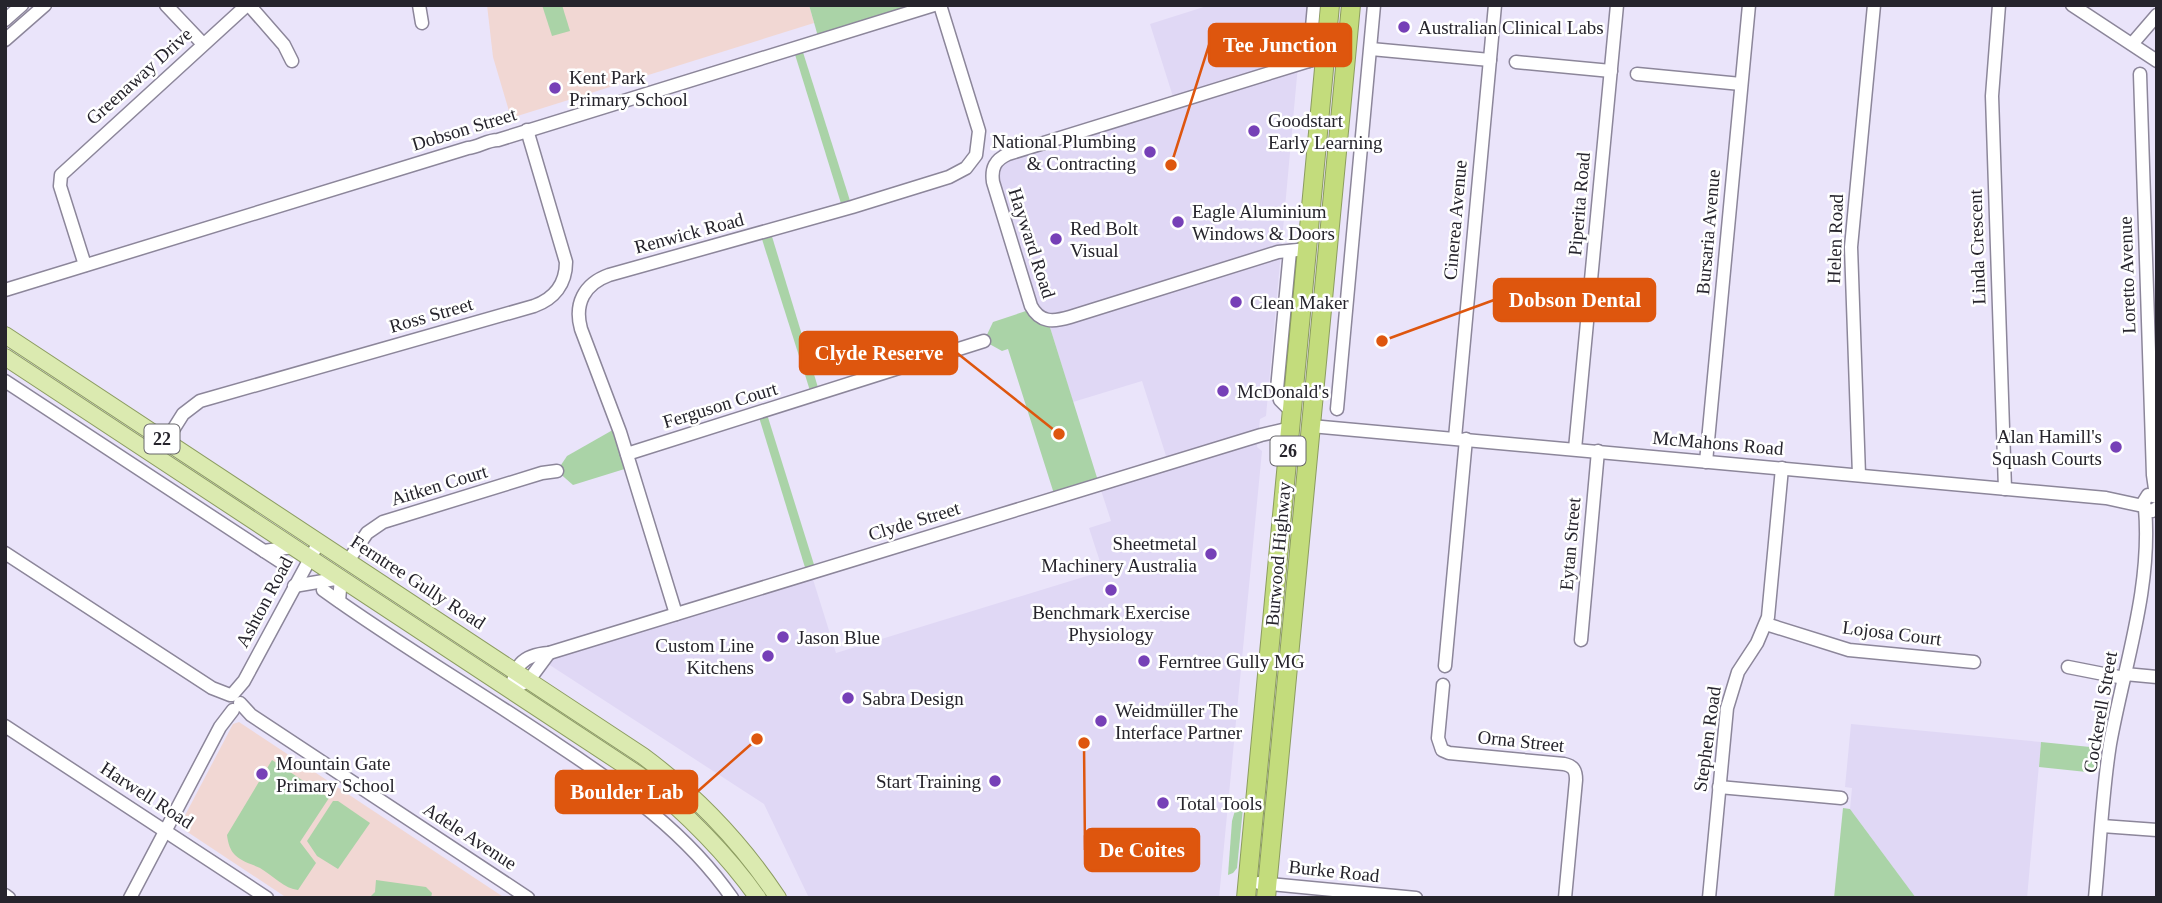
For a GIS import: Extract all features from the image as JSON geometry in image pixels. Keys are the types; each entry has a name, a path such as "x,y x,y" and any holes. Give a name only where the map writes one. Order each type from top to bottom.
{"highway":[{"name":"Burwood Highway","path":"1247,890 1291,420 1299,250 1317,59 1330,5"},
{"name":"Burwood Highway","path":"1267,891 1351,5"},
{"path":"1291,420 1311,426"}],"main road":[{"name":"Ferntree Gully Road","path":"5,335 628,746 694,797 739,843 778,898"},
{"name":"Ferntree Gully Road","path":"5,357 639,775 682,810 735,866 758,898"}],"street":[{"path":"5,20 22,5"},
{"path":"5,40 45,5"},
{"path":"166,5 203,44"},
{"path":"248,5 284,45 292,61"},
{"name":"Greenaway Drive","path":"85,265 55,176 248,5"},
{"path":"419,5 422,23"},
{"name":"Dobson Street","path":"5,290 479,147 490,139 498,140 934,5"},
{"name":"Renwick Road","path":"676,614 627,454 578,319 579,306 586,290 609,275 852,207 949,177 966,168 976,155 979,131 940,5"},
{"name":"Burwood Highway","path":"1314,5 1317,59"},
{"path":"1337,409 1374,5"},
{"name":"Cinerea Avenue","path":"1460,439 1495,5"},
{"name":"Piperita Road","path":"1576,449 1617,5"},
{"name":"Bursaria Avenue","path":"1706,461 1749,5"},
{"name":"Helen Road","path":"1858,475 1851,251 1874,5"},
{"name":"Linda Crescent","path":"1999,5 1992,96 2005,489"},
{"path":"2072,5 2157,61"},
{"path":"2132,44 2157,15"},
{"path":"1371,49 1490,60"},
{"name":"Hayward Road","path":"1299,250 1278,252 1060,320 1048,321 1038,316 1031,306 993,182 992,170 998,160 1008,154 1317,59"},
{"path":"1516,62 1611,71"},
{"path":"1637,74 1741,84"},
{"name":"Loretto Avenue","path":"2140,74 2153,475 2151,502"},
{"name":"Ross Street","path":"166,441 183,414 200,401 534,306 552,297 562,282 566,262 527,130"},
{"name":"Ferguson Court","path":"627,454 984,341"},
{"path":"5,381 284,564"},
{"name":"Clyde Street","path":"522,675 524,660 1203,452 1291,420"},
{"name":"McMahons Road","path":"1311,426 2151,502"},
{"path":"1445,666 1460,439"},
{"name":"Eytan Street","path":"1581,640 1598,451"},
{"name":"Stephen Road","path":"1709,898 1727,708 1738,672 1766,624 1782,468"},
{"name":"Aitken Court","path":"348,561 367,533 383,522 542,473 557,471"},
{"name":"Cockerell Street","path":"2095,898 2110,746 2139,613 2151,502"},
{"name":"Ashton Road","path":"130,898 293,586 319,542"},
{"path":"264,551 293,547"},
{"name":"Adele Avenue","path":"5,553 528,898"},
{"path":"293,586 341,578"},
{"name":"Ferntree Gully Road","path":"339,601 341,578"},
{"path":"323,590 605,777 662,820 699,856 732,898"},
{"name":"Lojosa Court","path":"1766,624 1849,650 1974,662"},
{"path":"2068,667 2125,676 2157,677"},
{"path":"480,693 507,688 522,675"},
{"name":"Orna Street","path":"1443,685 1437,751 1578,764 1565,898"},
{"path":"545,713 553,741"},
{"name":"Harwell Road","path":"5,726 267,898"},
{"path":"1719,787 1842,798"},
{"path":"2102,825 2157,830"},
{"name":"Burke Road","path":"1247,890 1416,898"}],"shaded area":[{"name":"Kent Park Primary School","path":"487,5 809,5 814,23 511,118 493,57"},
{"path":"1210,5 1314,5 1309,61 1298,65 1266,416 1260,419 1257,447 1262,451 1219,898 809,898 764,804 542,660 811,573 836,653 1103,571 1089,528 1111,521 1099,484 1168,462 1142,381 1073,402 1048,321 1035,314 995,165 1175,103 1150,24"},
{"name":"Mountain Gate Primary School","path":"239,722 505,898 287,898 183,829 181,823 233,724"},
{"path":"1851,724 2041,742 2027,898 1916,898 1850,809 1852,788 1845,787"}],"green space":[{"path":"542,5 562,5 570,31 552,36"},
{"path":"809,5 923,5 819,40"},
{"path":"801,46 852,207 843,210 793,48"},
{"path":"770,230 820,394 812,397 760,233"},
{"path":"1032,309 1048,321 1099,484 1055,497 1008,349 1002,351 984,341 993,322"},
{"path":"766,411 816,571 807,574 758,414"},
{"path":"618,427 631,467 573,485 557,471 567,456"},
{"path":"2041,742 2100,748 2096,773 2039,767"},
{"path":"272,760 329,798 300,842 316,863 298,890 288,887 238,857 228,841 227,835"},
{"path":"1244,798 1237,868 1228,875 1232,821 1238,800"},
{"path":"333,801 338,801 370,823 338,869 317,856 307,841"},
{"path":"1843,808 1850,809 1916,898 1834,898"},
{"path":"376,880 426,887 432,893 431,898 373,898 371,896 375,892"}],"place":[{"name":"Australian Clinical Labs","path":"1404,27"},
{"name":"Kent Park Primary School","path":"555,88"},
{"name":"Goodstart Early Learning","path":"1254,131"},
{"name":"National Plumbing & Contracting","path":"1150,152"},
{"name":"Tee Junction","path":"1171,165"},
{"name":"Eagle Aluminium Windows & Doors","path":"1178,222"},
{"name":"Red Bolt Visual","path":"1056,239"},
{"name":"Clean Maker","path":"1236,302"},
{"name":"Dobson Dental","path":"1382,341"},
{"name":"McDonald's","path":"1223,391"},
{"name":"Clyde Reserve","path":"1059,434"},
{"name":"Alan Hamill's Squash Courts","path":"2116,447"},
{"name":"Sheetmetal Machinery Australia","path":"1211,554"},
{"name":"Benchmark Exercise Physiology","path":"1111,590"},
{"name":"Jason Blue","path":"783,637"},
{"name":"Custom Line Kitchens","path":"768,656"},
{"name":"Ferntree Gully MG","path":"1144,661"},
{"name":"Sabra Design","path":"848,698"},
{"name":"Weidmüller The Interface Partner","path":"1101,721"},
{"name":"Boulder Lab","path":"757,739"},
{"name":"De Coites","path":"1084,743"},
{"name":"Mountain Gate Primary School","path":"262,774"},
{"name":"Start Training","path":"995,781"},
{"name":"Total Tools","path":"1163,803"}]}
